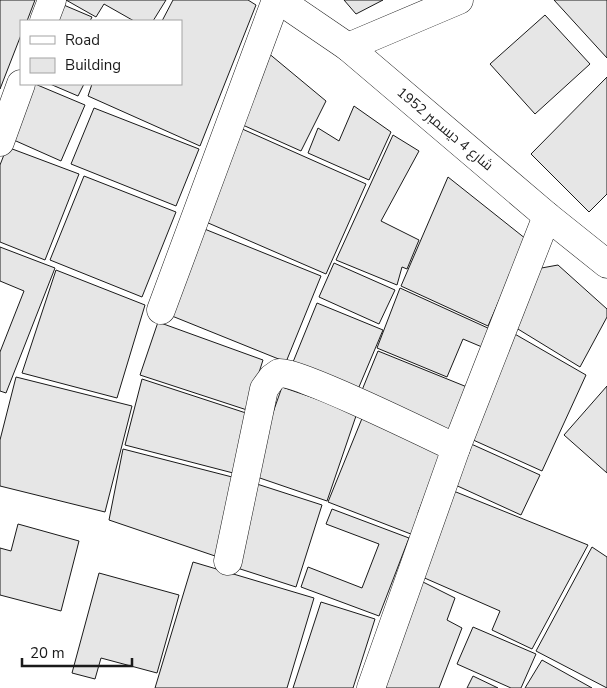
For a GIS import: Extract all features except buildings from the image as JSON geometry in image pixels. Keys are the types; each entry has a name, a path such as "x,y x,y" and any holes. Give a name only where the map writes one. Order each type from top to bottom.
{"street":[{"path":"44,20 52,0"},
{"path":"161,310 277,0"},
{"name":"شارع 4 ديسمبر 1952","path":"277,0 348,47 547,216 607,264"},
{"path":"348,47 459,0"},
{"path":"0,142 21,85"},
{"path":"371,688 456,448 547,216"},
{"path":"228,561 264,389 272,378 279,373 290,374 319,385 456,448"}]}
